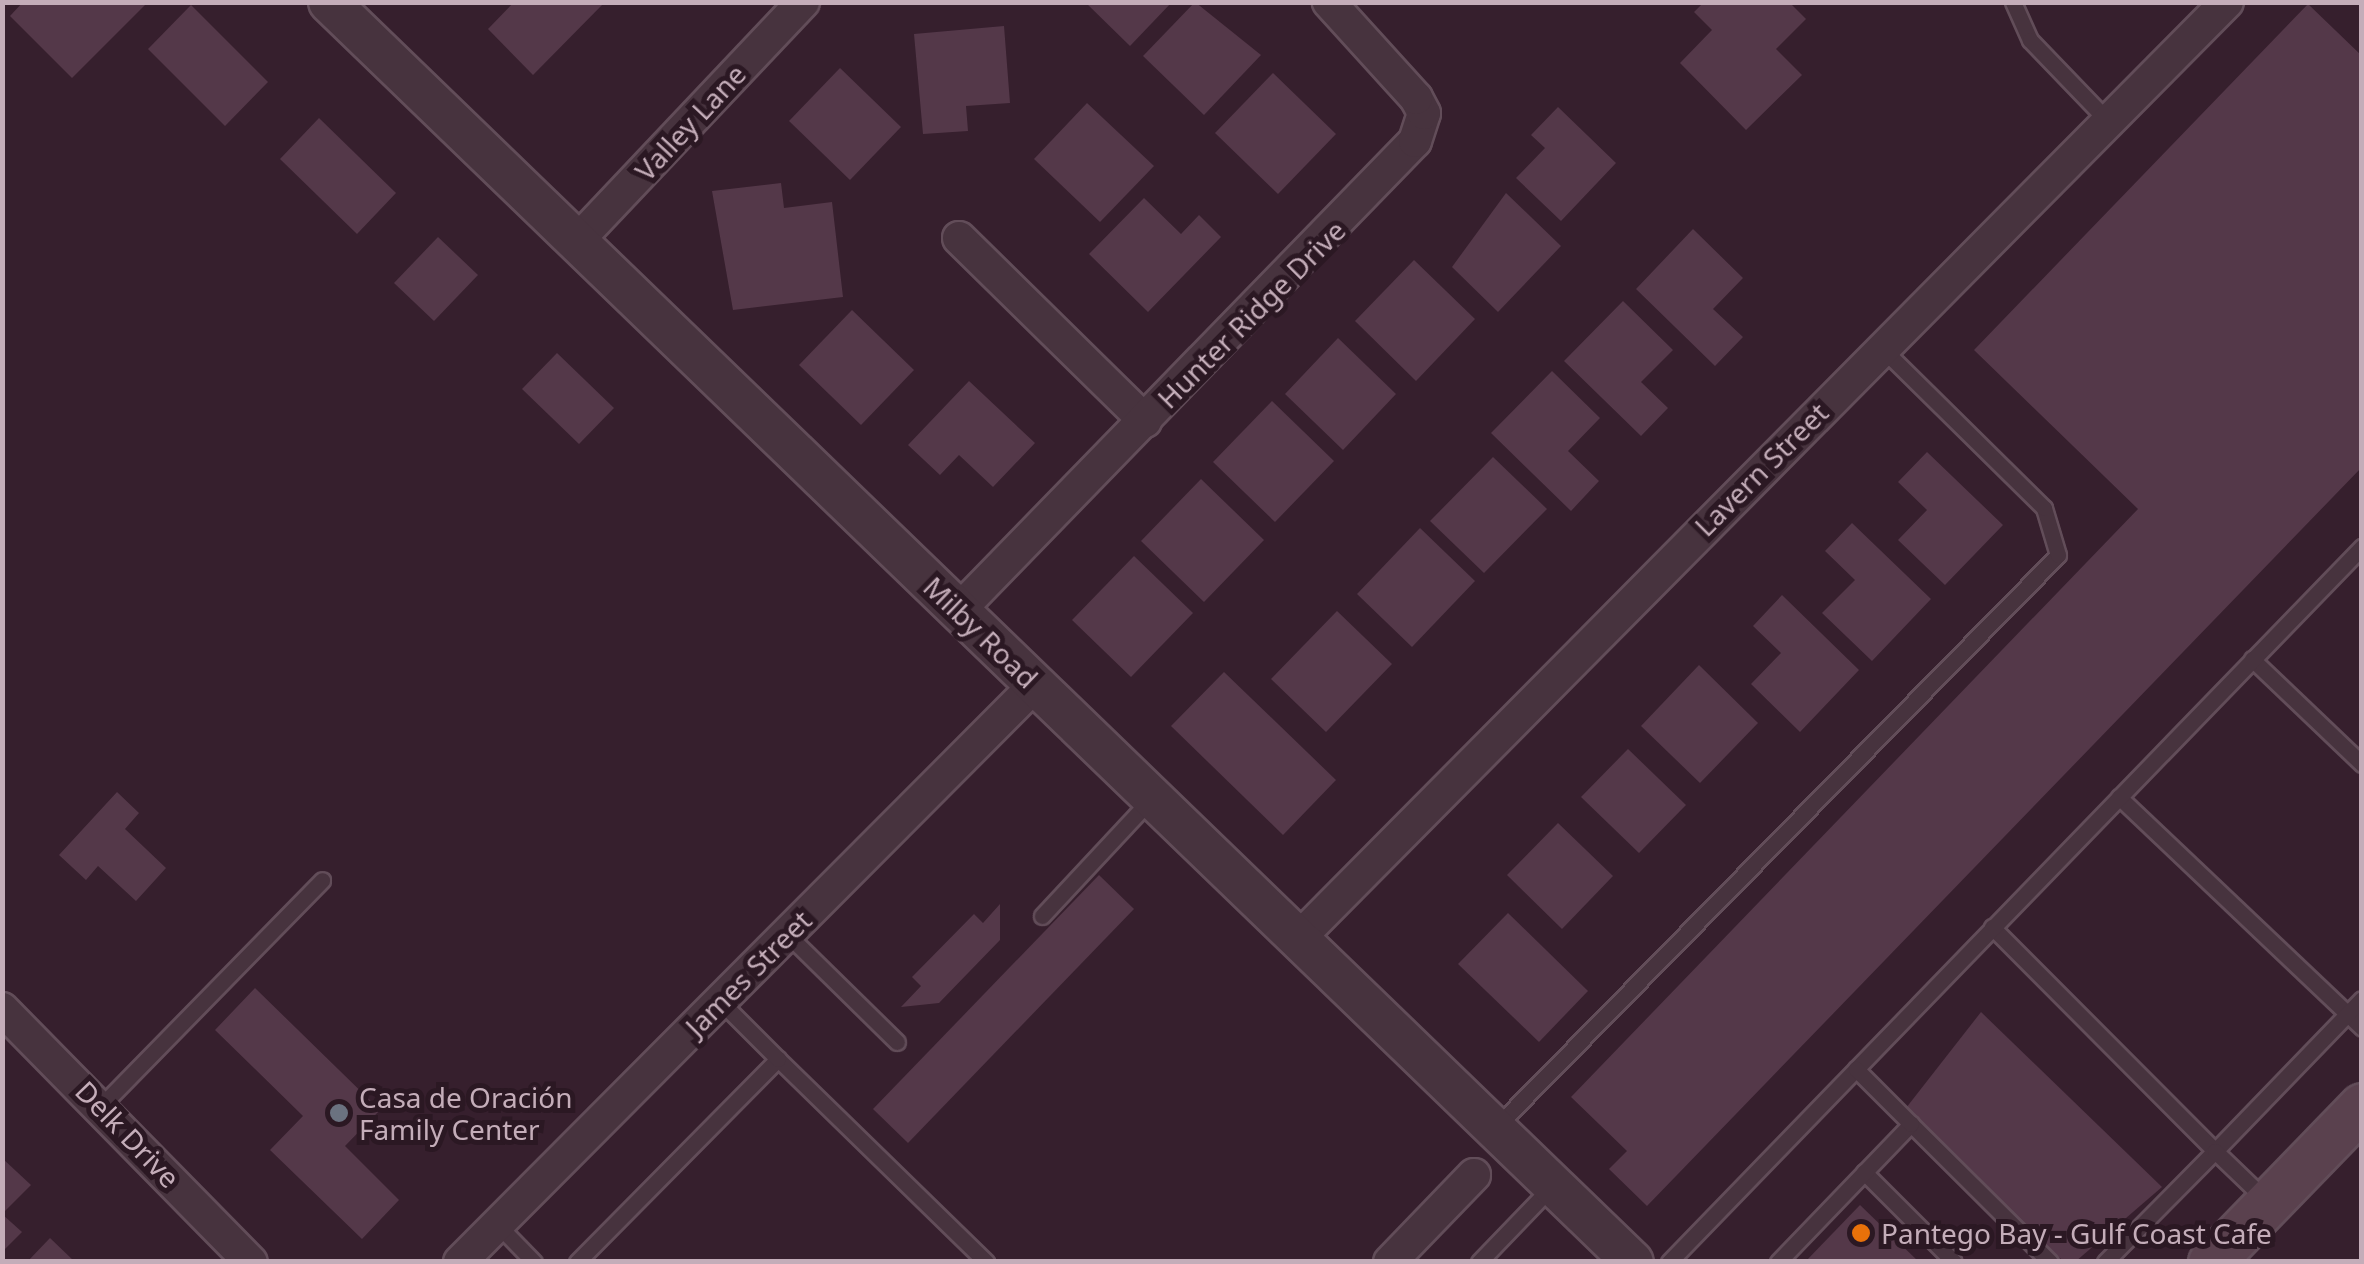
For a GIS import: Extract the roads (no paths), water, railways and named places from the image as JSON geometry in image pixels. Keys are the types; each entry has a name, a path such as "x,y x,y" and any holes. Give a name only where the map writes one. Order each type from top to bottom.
{"main road":[{"path":"2210,1262 2362,1106"}],"street":[{"name":"Milby Road","path":"329,2 1633,1262"},
{"name":"Valley Lane","path":"577,241 803,2"},
{"name":"Hunter Ridge Drive","path":"958,610 1369,195 1423,126 1416,98 1329,2"},
{"name":"Lavern Street","path":"1299,938 2227,2"},
{"path":"959,238 1145,421"},
{"name":"James Street","path":"460,1262 1036,684"},
{"name":"Delk Drive","path":"2,1009 251,1262"},
{"path":"1390,1262 1474,1174"}],"lane":[{"path":"2013,2 2040,52 2108,122"},
{"path":"1494,1128 2058,554 2044,508 1881,347"},
{"path":"1669,1262 2362,547"},
{"path":"2252,659 2362,764"},
{"path":"1042,916 1153,797"},
{"path":"2119,797 2362,1028"},
{"path":"100,1106 322,880"},
{"path":"1992,927 2268,1202"},
{"path":"787,934 897,1042"},
{"path":"2105,1262 2362,1000"},
{"path":"720,1001 986,1262"},
{"path":"576,1262 778,1059"},
{"path":"1856,1069 2050,1262"},
{"path":"1778,1262 1912,1124"},
{"path":"1864,1172 1954,1262"},
{"path":"1479,1262 1553,1184"},
{"path":"497,1224 534,1262"}],"place":[{"name":"Casa de Oración Family Center","path":"339,1113"},
{"name":"Pantego Bay - Gulf Coast Cafe","path":"1861,1233"}]}
